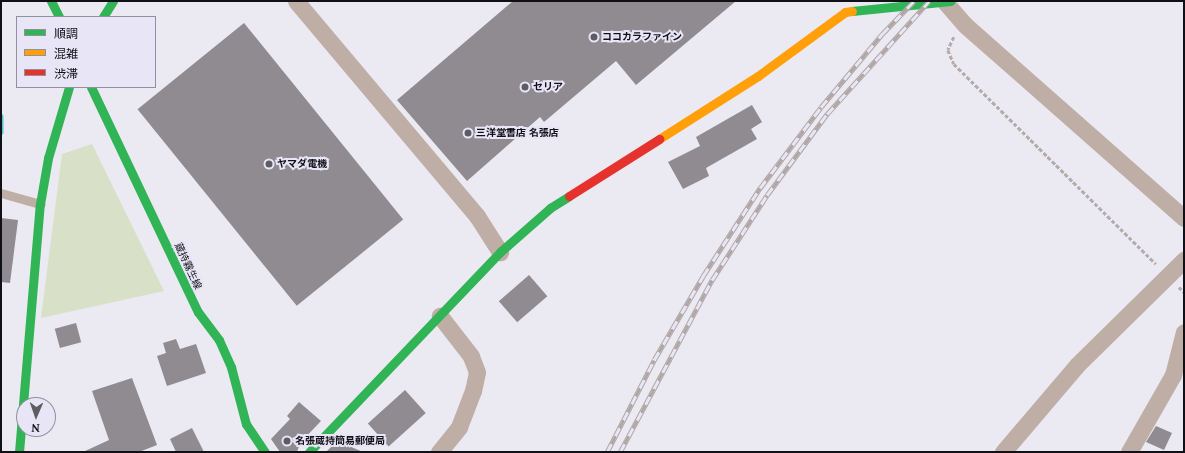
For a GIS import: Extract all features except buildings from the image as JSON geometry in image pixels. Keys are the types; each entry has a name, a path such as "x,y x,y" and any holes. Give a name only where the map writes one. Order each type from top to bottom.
{"street":[{"path":"51,1 58,16"},
{"path":"104,16 113,1"},
{"path":"296,1 477,216 500,252"},
{"path":"309,452 365,391 440,316 500,252 550,208 758,76 845,12 858,5 947,1 961,21 1184,218"},
{"path":"19,452 40,204 48,158 68,88"},
{"name":"蔵持霧生線","path":"91,88 198,312 219,340 231,367 246,424 266,452"},
{"path":"1003,452 1077,365 1166,275 1184,260"},
{"path":"439,452 459,427 473,391 477,372 471,356 440,316"},
{"path":"1129,452 1173,375 1184,332"}],"lane":[{"path":"1,192 40,204"}],"path":[{"path":"961,21 948,50 954,64 1184,292"}],"green space":[{"path":"92,144 164,291 41,318 62,154"}],"waterway":[{"path":"1,117 1,132"}],"railway":[{"path":"607,452 654,360 703,276 760,188 821,107 882,34 914,1"},
{"path":"620,452 712,280 767,195 827,114 929,1"}],"traffic: fast":[{"path":"51,1 58,16"},
{"path":"104,16 113,1"},
{"path":"852,11 950,1"},
{"path":"19,452 40,204 48,158 69,88"},
{"path":"91,88 198,312 219,340 231,367 246,424 265,452"},
{"path":"309,452 500,252 550,208 569,196"}],"traffic: slow":[{"path":"659,139 758,76 845,12 852,11"}],"traffic: jam":[{"path":"569,196 659,139"}],"place":[{"name":"ココカラファイン","path":"594,37"},
{"name":"セリア","path":"525,87"},
{"name":"三洋堂書店 名張店","path":"468,133"},
{"name":"ヤマダ電機","path":"269,164"},
{"name":"名張蔵持簡易郵便局","path":"287,441"}]}
